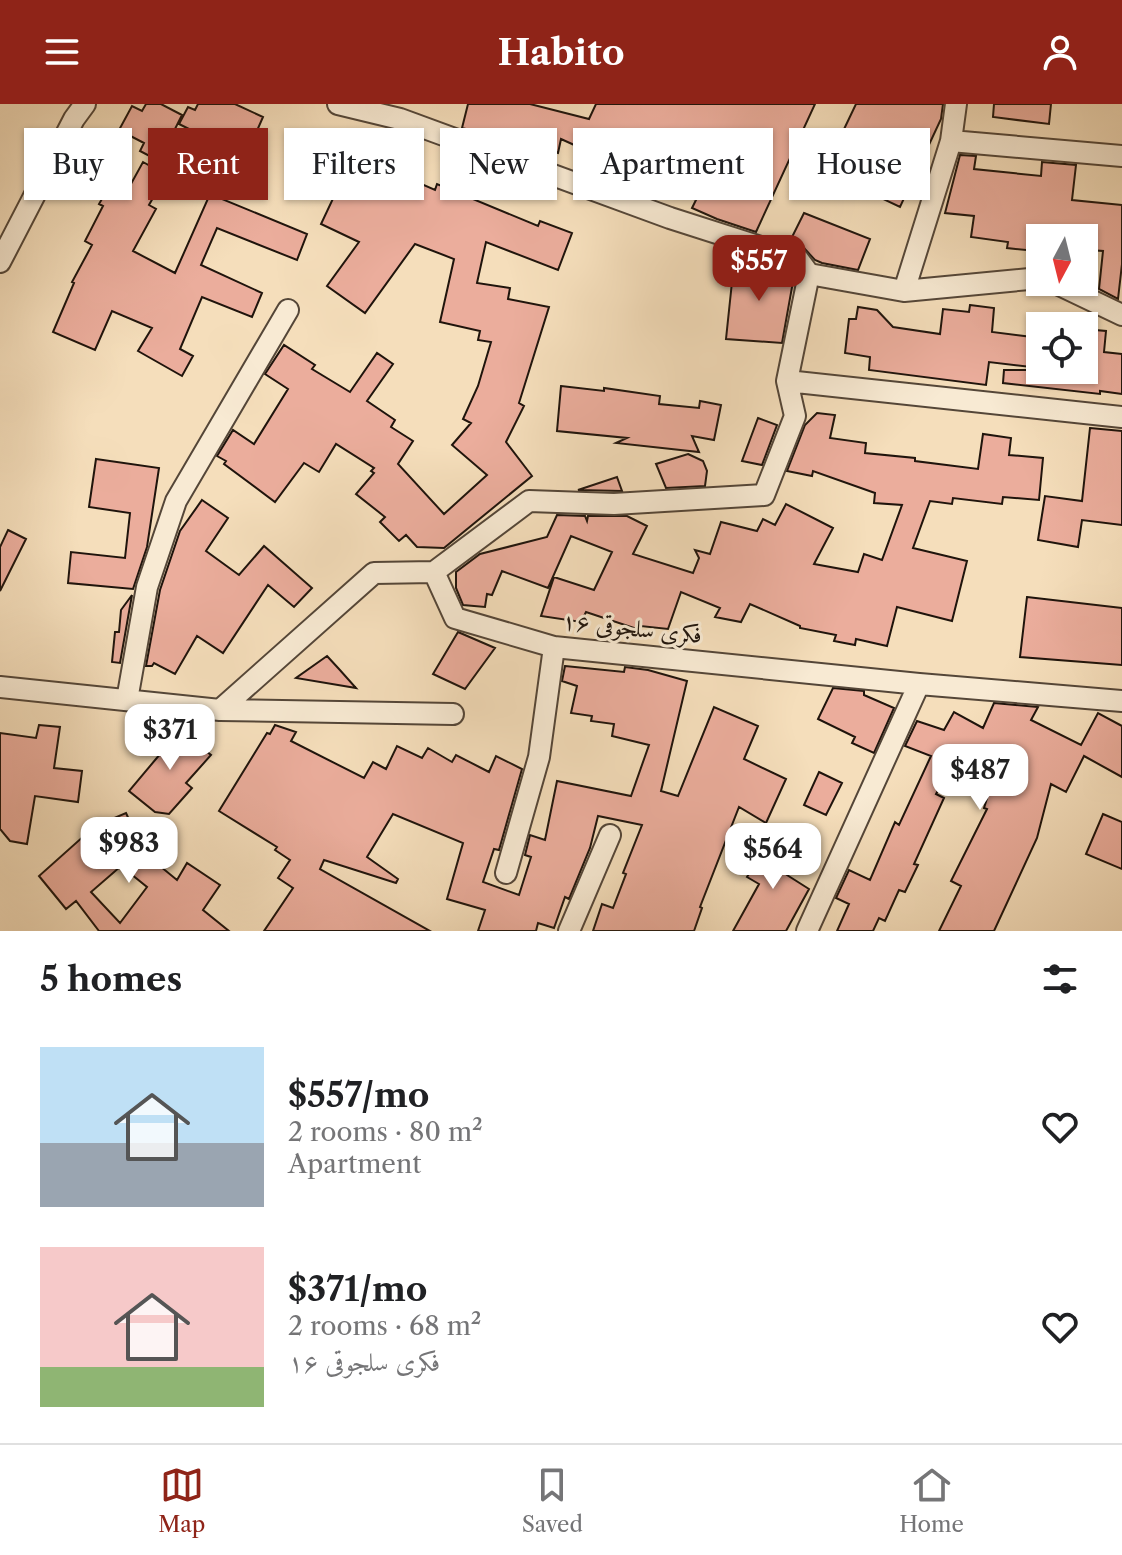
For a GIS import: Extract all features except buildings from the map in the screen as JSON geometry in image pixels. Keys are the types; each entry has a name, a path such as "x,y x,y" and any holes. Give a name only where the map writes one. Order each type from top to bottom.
{"street":[{"path":"0,262 74,119 85,104"},
{"path":"338,104 400,119 670,218 798,259 809,274 904,291 1026,279"},
{"path":"904,291 951,141 956,104"},
{"path":"951,141 1122,156"},
{"path":"220,710 374,573 434,572 529,501 614,504 764,495 795,416 787,381 809,274"},
{"path":"1082,296 1122,315"},
{"path":"127,700 147,587 176,501 288,310"},
{"path":"787,381 1122,417"},
{"name":"فکری سلجوقی ۱۶","path":"434,572 455,618 554,647 1122,701"},
{"path":"506,873 539,757 554,647"},
{"path":"807,931 919,684"},
{"path":"0,687 220,710 453,714"},
{"path":"569,931 610,835"}]}
